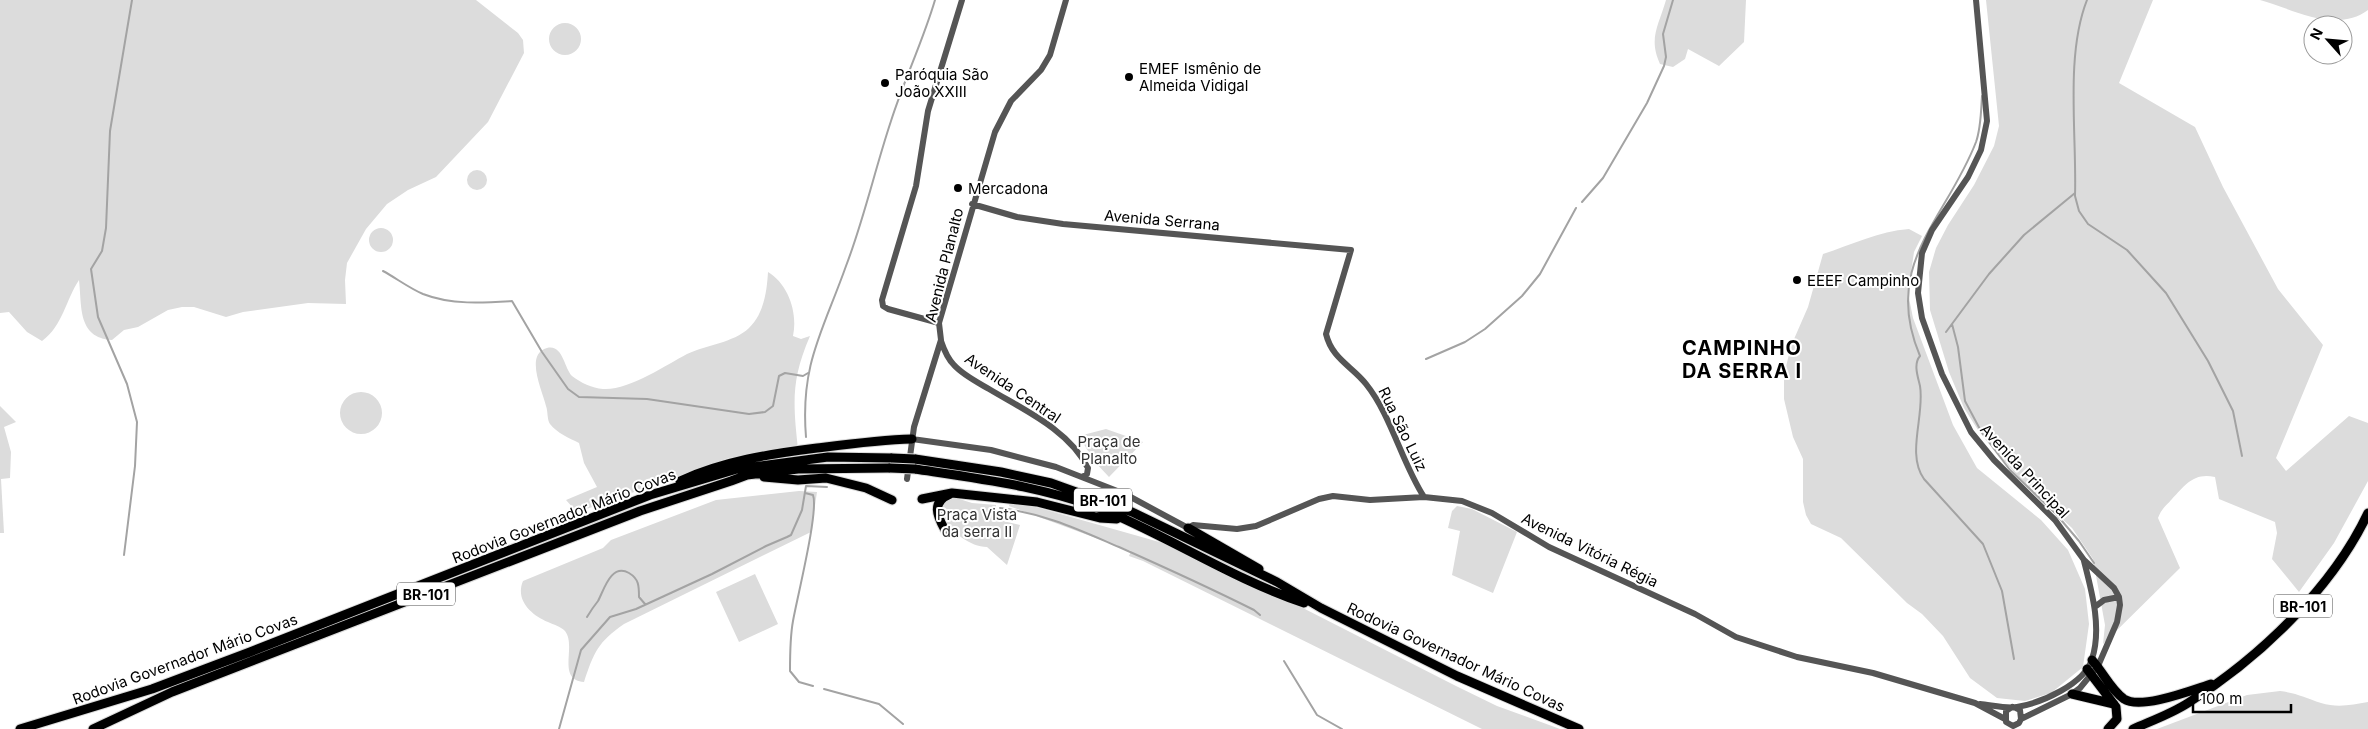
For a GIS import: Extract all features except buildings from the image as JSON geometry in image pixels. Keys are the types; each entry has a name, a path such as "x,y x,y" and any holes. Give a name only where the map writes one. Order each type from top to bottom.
{"main road":[{"path":"798,460 828,447 872,440 912,439"},
{"name":"Rodovia Governador Mário Covas","path":"21,729 152,688 241,656 650,495 737,469 828,457 892,458 1049,492 1127,520 1270,591 1321,608"},
{"name":"Rodovia Governador Mário Covas","path":"93,729 172,692 640,510 798,460 826,468 890,468 915,464 1001,472 1051,483 1092,496 1140,516 1277,582 1321,608 1457,676 1579,729"},
{"path":"747,476 798,480 826,478 866,488 892,500"},
{"path":"945,530 937,516 936,509 944,497 952,493"},
{"path":"922,499 952,493 1037,502 1100,518 1127,520"},
{"name":"BR-101","path":"2133,729 2176,710 2218,682 2270,640 2306,603 2337,564 2368,513"},
{"path":"1188,528 1249,561 1277,582"},
{"path":"2095,663 2119,695 2132,702 2139,703 2168,697 2218,682"},
{"path":"2089,672 2114,704 2118,713 2117,719 2108,729"},
{"path":"2072,694 2114,704"},
{"path":"100,729 108,721"},
{"path":"21,729 46,729"}],"street":[{"path":"939,323 888,309 883,306 882,300 916,186 928,112 962,0"},
{"name":"Avenida Planalto","path":"907,479 912,439 924,392 941,340 939,323 972,204 995,132 1004,111 1041,70 1050,55 1066,0"},
{"name":"Avenida Principal","path":"1976,0 1987,121 1985,135 1968,177 1932,230 1922,253 1918,292 1922,318 1942,374 1971,432 1994,460 2051,515 2084,560 2102,575 2119,597"},
{"name":"Avenida Serrana","path":"972,204 1017,217 1064,224 1351,250 1326,334 1334,354"},
{"name":"Avenida Central","path":"941,340 946,354 954,365 967,376 1051,427 1085,462 1088,468 1087,474 1082,477"},
{"name":"Rua São Luiz","path":"1334,354 1366,384 1424,497"},
{"path":"936,359 941,358 954,365"},
{"path":"912,439 990,450 1056,467 1125,494 1188,528"},
{"name":"Avenida Vitória Régia","path":"1188,528 1193,525 1237,529 1256,526 1318,499 1334,496 1370,500 1424,497 1462,501 1492,513 1549,546 1695,614 1736,638 1797,656 1872,673 1975,704 2005,719"},
{"name":"Avenida Principal","path":"2084,560 2096,606 2095,663"},
{"path":"2089,672 2057,694 2014,707 2006,712 2006,722 2013,726 2019,723 2021,719 2072,694 2089,672 2095,663 2117,622 2120,612 2119,597 2104,600 2096,606"},
{"name":"Avenida Vitória Régia","path":"1975,704 2014,707"},
{"path":"2014,707 2020,710 2021,719"}],"green space":[{"path":"0,0 476,0 518,33 523,40 524,53 488,122 436,177 408,190 387,204 366,229 347,263 345,280 346,304 308,303 243,312 226,317 194,307 182,307 168,310 138,327 124,330 112,340 101,338 92,333 87,327 82,309 79,280 60,320 42,341 27,332 9,312 0,313"},
{"path":"1666,0 1746,0 1744,42 1719,66 1688,49 1685,59 1673,67 1660,64 1655,47 1655,39"},
{"path":"1986,0 2153,0 2119,83 2195,127 2223,187 2278,289 2323,345 2276,458 2286,471 2349,416 2368,423 2368,481 2334,543 2299,592 2272,559 2277,533 2275,522 2219,499 2215,477 2201,476 2190,481 2164,508 2158,518 2180,568 2103,644 2105,625 2093,559 2072,528 2024,484 1978,430 1964,408 1949,372 1930,310 1929,272 1936,248 1948,225 1974,185 1994,146 1999,126"},
{"path":"2260,0 2368,0 2368,10 2353,18 2353,15 2307,15"},
{"path":"565,23 571,24 576,28 580,33 580,45 576,50 571,54 565,55 559,54 554,50 550,45 549,39 550,33 554,28 559,24"},
{"path":"477,170 484,173 487,180 484,187 477,190 470,187 467,180 470,173"},
{"path":"381,228 386,229 392,235 392,245 386,251 381,252 376,251 370,245 369,240 370,235 376,229"},
{"path":"1909,229 1922,236 1914,252 1908,293 1913,318 1953,425 1977,468 2041,520 2068,550 2085,589 2089,624 2083,667 2051,693 2025,701 1997,698 1970,678 1943,636 1922,614 1907,603 1841,538 1811,524 1806,515 1803,502 1803,459 1793,437 1784,399 1784,375 1791,346 1808,307 1823,254 1876,235"},
{"path":"768,272 781,284 790,300 794,318 793,336 801,339 810,336 799,366 795,392 798,449 729,458 581,511 574,509 566,500 597,487 584,463 579,443 560,433 549,422 537,374 536,365 540,352 547,348 557,350 572,376 587,385 603,389 624,386 687,354 743,333 754,322 761,309 766,294"},
{"path":"357,392 365,392 376,398 382,413 376,428 365,434 357,434 346,428 340,417 340,409 346,398"},
{"path":"0,406 16,422 4,427 11,452 10,478 1,479 4,533 0,533"},
{"name":"Praça de Planalto","path":"1106,429 1143,442 1109,477 1094,461 1079,436"},
{"path":"799,491 817,492 811,532 624,624 608,636 598,649 584,682 576,680 571,675 569,669 568,637 565,631 536,615 526,606 523,600 521,588 523,581 603,548 611,540 716,500"},
{"name":"Praça Vista da serra II","path":"953,497 972,503 996,505 995,519 1020,525 1007,565 987,547 968,542 962,538 942,519 941,511 943,505"},
{"path":"1011,500 1191,551 1497,706 1560,729 1482,729 1143,561 1129,556 1131,551 1009,506"},
{"path":"1457,506 1472,509 1517,532 1493,593 1452,575 1460,531 1448,528 1452,511"},
{"path":"755,574 778,624 739,642 716,592"},
{"path":"2280,691 2296,694 2321,703 2339,706 2368,702 2368,729 2157,729 2247,695"}],"waterway":[{"path":"124,555 135,466 137,422 127,384 98,317 91,269 102,251 106,228 110,131 132,0"},
{"path":"806,437 806,389 815,348 852,248 891,121 935,0"},
{"path":"1582,202 1603,178 1647,103 1664,66 1666,57 1663,34 1673,0"},
{"path":"2087,0 2080,22 2074,71 2075,196 2079,211 2088,224 2127,250 2166,293 2208,361 2233,411 2242,456"},
{"path":"1982,96 1978,137 1963,170 1922,244 1913,268 1908,295 1910,324 1920,356 1916,367 1921,397 1916,458 1924,479 1983,544 2002,591 2014,659"},
{"path":"1946,332 1989,274 2024,235 2075,193"},
{"path":"1426,359 1465,342 1485,329 1522,296 1540,274 1576,208"},
{"path":"383,271 418,292 434,298 456,302 512,301 542,352 568,389 579,397 647,399 749,414 765,412 773,406 779,376 785,373 803,376 808,373"},
{"path":"1952,324 1958,347 1965,401 1982,433 2010,470 2056,514 2079,541 2094,563"},
{"path":"559,729 581,650 610,617 636,609 791,535 802,510 806,486 827,487"},
{"path":"805,493 813,495 813,518 792,627 790,671 799,682 813,686"},
{"path":"1000,508 1032,514 1075,528 1204,586 1254,610 1260,615"},
{"path":"587,617 598,601 609,579 617,572 629,573 637,580 639,597 645,604"},
{"path":"1284,661 1317,715 1342,729"},
{"path":"824,689 879,704 903,724"}],"place":[{"name":"EMEF Ismênio de Almeida Vidigal","path":"1129,77"},
{"name":"Paróquia São João XXIII","path":"885,83"},
{"name":"Mercadona","path":"958,188"},
{"name":"EEEF Campinho","path":"1797,280"}],"district":[{"name":"CAMPINHO DA SERRA I","path":"1742,360"}]}
